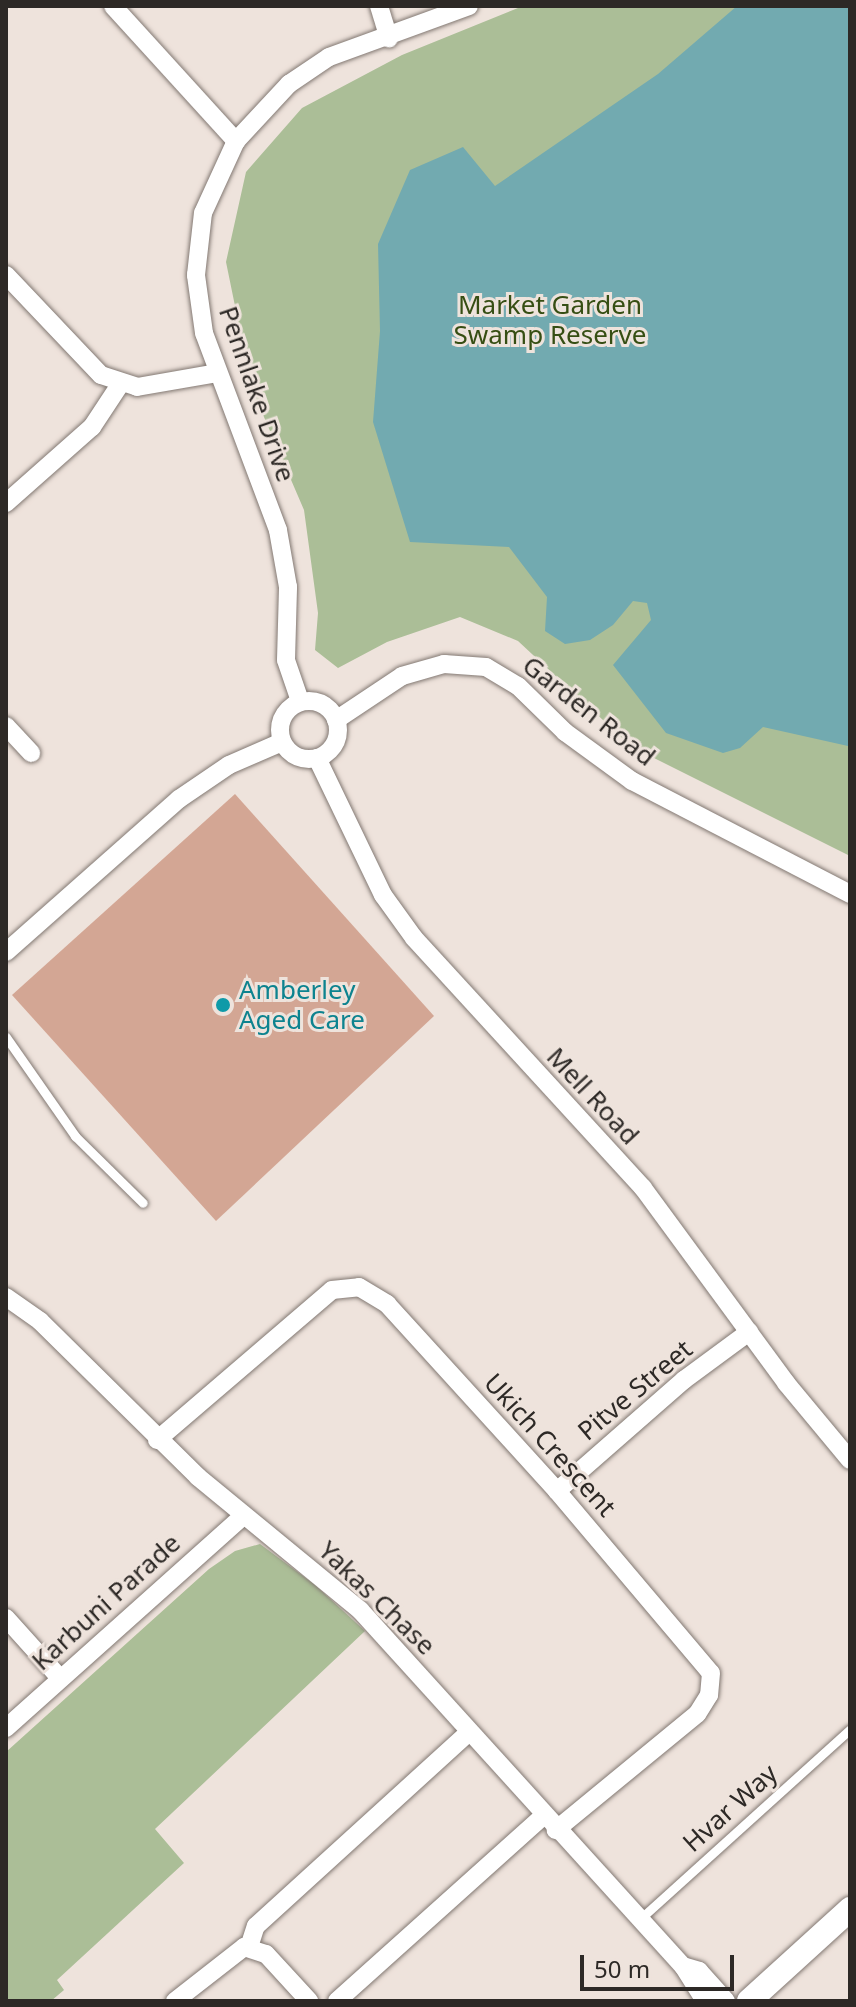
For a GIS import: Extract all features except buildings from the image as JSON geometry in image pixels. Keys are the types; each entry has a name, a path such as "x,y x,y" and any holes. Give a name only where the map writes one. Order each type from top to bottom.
{"main road":[{"path":"749,2001 850,1909"}],"street":[{"path":"113,6 236,141"},
{"path":"379,6 389,38"},
{"name":"Pennlake Drive","path":"300,701 286,660 288,587 278,530 217,373 198,297 197,244 210,189 236,141 276,96 309,69 351,47 389,38 469,6"},
{"path":"6,275 80,357 121,383 155,386 217,373"},
{"path":"6,503 92,427 121,383"},
{"name":"Garden Road","path":"336,720 402,676 444,664 486,667 518,686 565,732 632,781 850,894"},
{"path":"300,701 326,706 336,720 337,739 317,758 300,758 282,742 284,713 300,701"},
{"path":"6,726 31,753"},
{"path":"6,952 179,799 229,765 282,742"},
{"name":"Mell Road","path":"317,758 383,895 414,938 643,1188 749,1332 850,1460"},
{"name":"Ukich Crescent","path":"157,1440 321,1296 359,1287 387,1304 557,1491 706,1662 711,1682 697,1714 556,1830"},
{"name":"Yakas Chase","path":"6,1297 40,1321 157,1440 243,1516 360,1610 556,1830 683,1966 705,2001"},
{"name":"Pitve Street","path":"557,1491 684,1380 749,1332"},
{"name":"Karbuni Parade","path":"6,1728 243,1516"},
{"path":"6,1618 60,1678"},
{"path":"249,1947 256,1926 469,1732"},
{"path":"337,2001 544,1815"},
{"path":"175,2001 229,1955 249,1947 266,1954 309,2001"},
{"name":"Yakas Chase","path":"683,1966 699,1971 726,2001"}],"lane":[{"path":"6,1037 75,1136 143,1203"},
{"name":"Hvar Way","path":"640,1919 850,1729"}],"green space":[{"name":"Market Garden Swamp Reserve","path":"523,6 850,6 850,856 632,747 518,641 460,617 387,642 338,668 315,650 318,613 304,510 252,389 226,262 246,172 302,108 402,55"},
{"path":"260,1544 315,1585 365,1631 155,1829 184,1863 57,1980 64,1990 51,2001 6,2001 6,1752 209,1569 235,1551"}],"water":[{"name":"Market Garden Swamp Reserve","path":"737,6 850,6 848,746 763,727 740,748 723,753 666,733 613,665 651,620 647,603 633,601 613,625 590,640 565,644 545,631 547,597 509,547 410,542 373,422 380,331 378,244 410,170 463,147 495,186 658,74"}],"place":[{"name":"Amberley Aged Care","path":"223,1005"}]}
